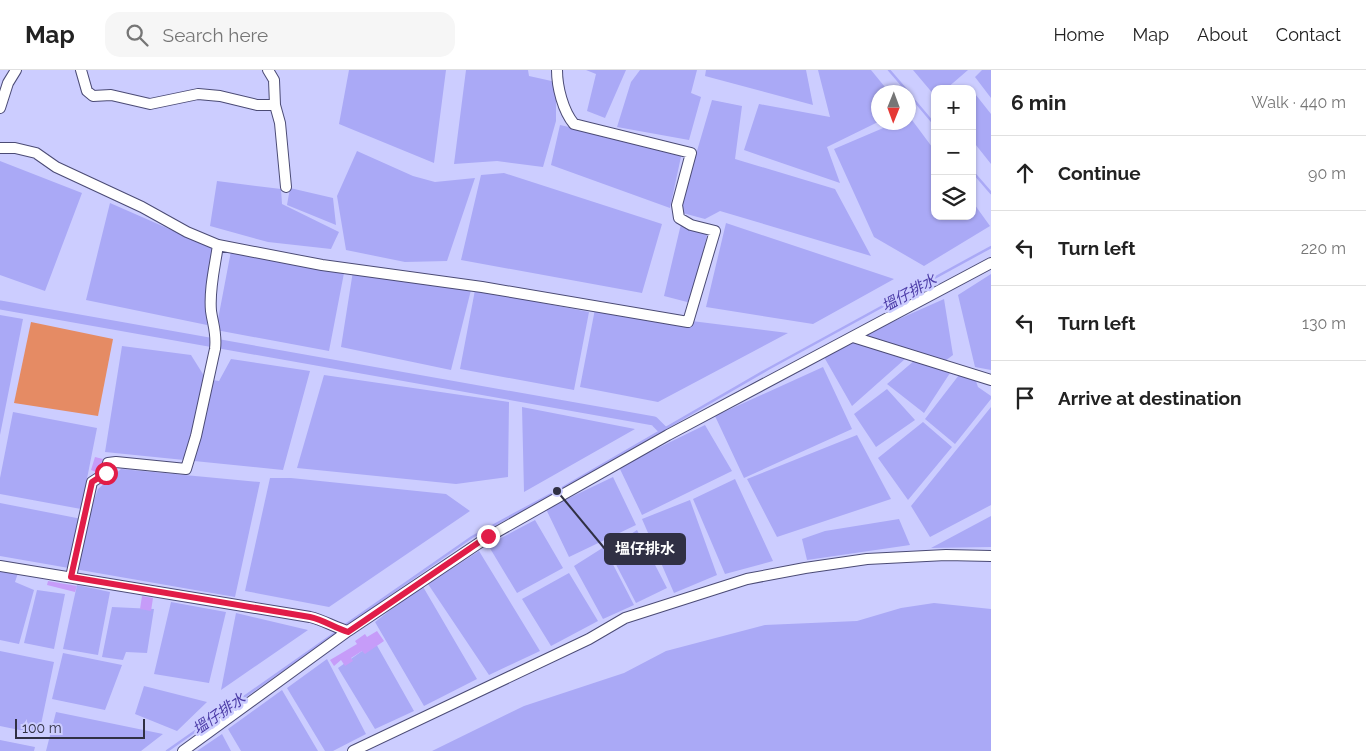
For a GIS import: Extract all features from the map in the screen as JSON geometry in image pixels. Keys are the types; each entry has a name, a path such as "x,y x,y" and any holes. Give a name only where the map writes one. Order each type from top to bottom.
{"street":[{"path":"0,108 4,83 16,70"},
{"path":"81,70 87,91 93,96 111,95 150,104 198,94 220,96 257,105 275,105"},
{"path":"268,70 274,80 275,105 280,122 286,187"},
{"path":"0,148 15,148 36,153 56,167 142,207 187,232 218,245 322,265 482,287 688,322 715,231 691,224 679,218 678,205 691,153 574,124 570,120 564,104 557,81 557,70"},
{"path":"71,577 92,482 106,473 108,463 116,462 186,469 196,436 215,349 216,336 211,311 211,293 218,245"},
{"path":"183,751 348,632 488,536 668,436 991,263"},
{"path":"853,337 991,380"},
{"path":"353,751 589,638 625,618 746,579 858,560 946,555 991,556"},
{"path":"0,566 310,617 322,620 348,632"}],"shaded area":[{"path":"31,322 113,339 98,416 14,403"}],"water":[{"path":"349,70 446,70 434,163 339,124"},
{"path":"466,70 528,70 529,76 556,82 556,121 543,167 497,161 454,164"},
{"path":"586,70 626,70 605,118 587,111 596,74"},
{"path":"640,70 697,70 691,93 701,97 689,140 617,127 631,82"},
{"path":"706,70 806,70 813,105 705,76"},
{"path":"818,70 871,70 883,85 871,85 871,125 827,147 840,183 744,150 759,104 830,117"},
{"path":"913,70 968,70 951,85 931,85 931,91"},
{"path":"982,70 991,70 991,98 975,77"},
{"path":"976,95 991,114 991,164 976,145"},
{"path":"712,100 742,106 735,159 835,189 871,256 720,211 705,219 679,212"},
{"path":"560,125 682,152 670,208 551,165"},
{"path":"916,125 931,146 931,220 976,220 976,207 990,226 924,266 874,237 834,149 879,130 916,130"},
{"path":"357,151 413,176 435,182 475,178 447,261 405,262 346,250 337,196"},
{"path":"0,161 82,193 45,291 0,275"},
{"path":"504,173 662,224 642,293 461,260 481,175"},
{"path":"217,181 281,189 282,204 339,232 331,249 268,242 210,226"},
{"path":"290,188 333,198 336,225 287,205"},
{"path":"110,203 215,249 207,325 86,300"},
{"path":"726,223 894,279 813,324 706,307"},
{"path":"681,224 708,231 691,303 664,296"},
{"path":"231,251 344,273 329,351 216,330"},
{"path":"353,271 471,290 451,370 341,347"},
{"path":"991,274 991,370 975,367 958,295"},
{"path":"475,290 589,312 574,390 460,369"},
{"path":"944,299 953,355 945,361 863,337 863,335"},
{"path":"595,309 788,333 658,402 580,387"},
{"path":"0,315 23,319 0,435"},
{"path":"853,342 905,359 852,406 824,357"},
{"path":"122,346 191,355 206,379 219,381 231,359 310,371 283,470 105,452"},
{"path":"915,360 950,373 924,413 887,384"},
{"path":"823,367 852,429 744,478 715,416"},
{"path":"324,375 509,402 508,477 456,484 297,468"},
{"path":"959,375 976,381 978,387 991,396 991,399 955,444 925,419"},
{"path":"887,389 915,420 876,447 854,414"},
{"path":"522,407 635,429 524,492"},
{"path":"991,407 991,505 930,537 911,506"},
{"path":"13,412 97,428 81,509 0,494 0,478"},
{"path":"923,422 952,447 908,500 878,458"},
{"path":"705,425 732,471 642,515 619,467"},
{"path":"857,435 891,499 777,537 747,479"},
{"path":"121,469 260,482 235,597 0,556 0,503 87,520 98,489"},
{"path":"613,477 636,525 569,557 546,509"},
{"path":"270,478 291,478 446,494 470,511 329,607 245,591"},
{"path":"735,479 773,561 725,574 693,499"},
{"path":"690,500 717,575 674,593 642,519"},
{"path":"991,516 991,547 931,548"},
{"path":"899,519 910,545 807,560 802,539 825,531"},
{"path":"535,520 563,568 517,593 488,545"},
{"path":"637,530 667,588 636,603 608,549"},
{"path":"604,547 634,605 603,619 574,566"},
{"path":"479,551 540,651 489,675 428,584"},
{"path":"0,570 18,573 15,582 34,590 19,644 0,640"},
{"path":"569,573 598,621 551,646 522,599"},
{"path":"77,585 110,592 98,655 63,649"},
{"path":"422,585 477,679 424,706 375,622"},
{"path":"37,590 65,594 54,649 24,643"},
{"path":"171,602 226,612 209,683 154,674"},
{"path":"934,603 991,609 991,751 432,751 524,706 624,673 666,651 765,625 857,621 901,608"},
{"path":"112,607 154,609 147,653 126,652 123,660 102,657"},
{"path":"236,613 308,630 221,690"},
{"path":"375,642 414,711 375,729 338,668"},
{"path":"0,651 54,662 39,734 0,726"},
{"path":"63,653 122,665 105,710 52,699"},
{"path":"327,659 366,734 333,751 325,751 287,688"},
{"path":"144,686 207,702 177,731 135,714"},
{"path":"282,690 318,751 241,751 228,729"},
{"path":"56,712 163,734 141,751 46,751"},
{"path":"222,734 231,751 197,751"},
{"path":"0,740 35,747 34,751 0,751"}],"building":[{"path":"95,457 103,459 100,469 96,472 91,470"},
{"path":"48,581 77,586 75,592 47,585"},
{"path":"142,596 153,598 151,611 140,609"},
{"path":"377,631 384,641 365,654 362,651 351,658 353,661 345,666 341,660 334,666 330,660 357,644 355,641 365,634 367,637"}],"waterway":[{"path":"889,70 902,85"},
{"path":"916,102 931,120"},
{"path":"975,175 991,193"},
{"name":"塭仔排水","path":"344,626 472,537 557,491 768,369 991,247"},
{"path":"0,305 654,421 663,430"},
{"name":"塭仔排水","path":"167,751 338,631"}],"place":[{"name":"塭仔排水","path":"557,491"}],"route":[{"path":"106,473 92,482 71,577 310,617 322,620 348,632 488,536"}]}
